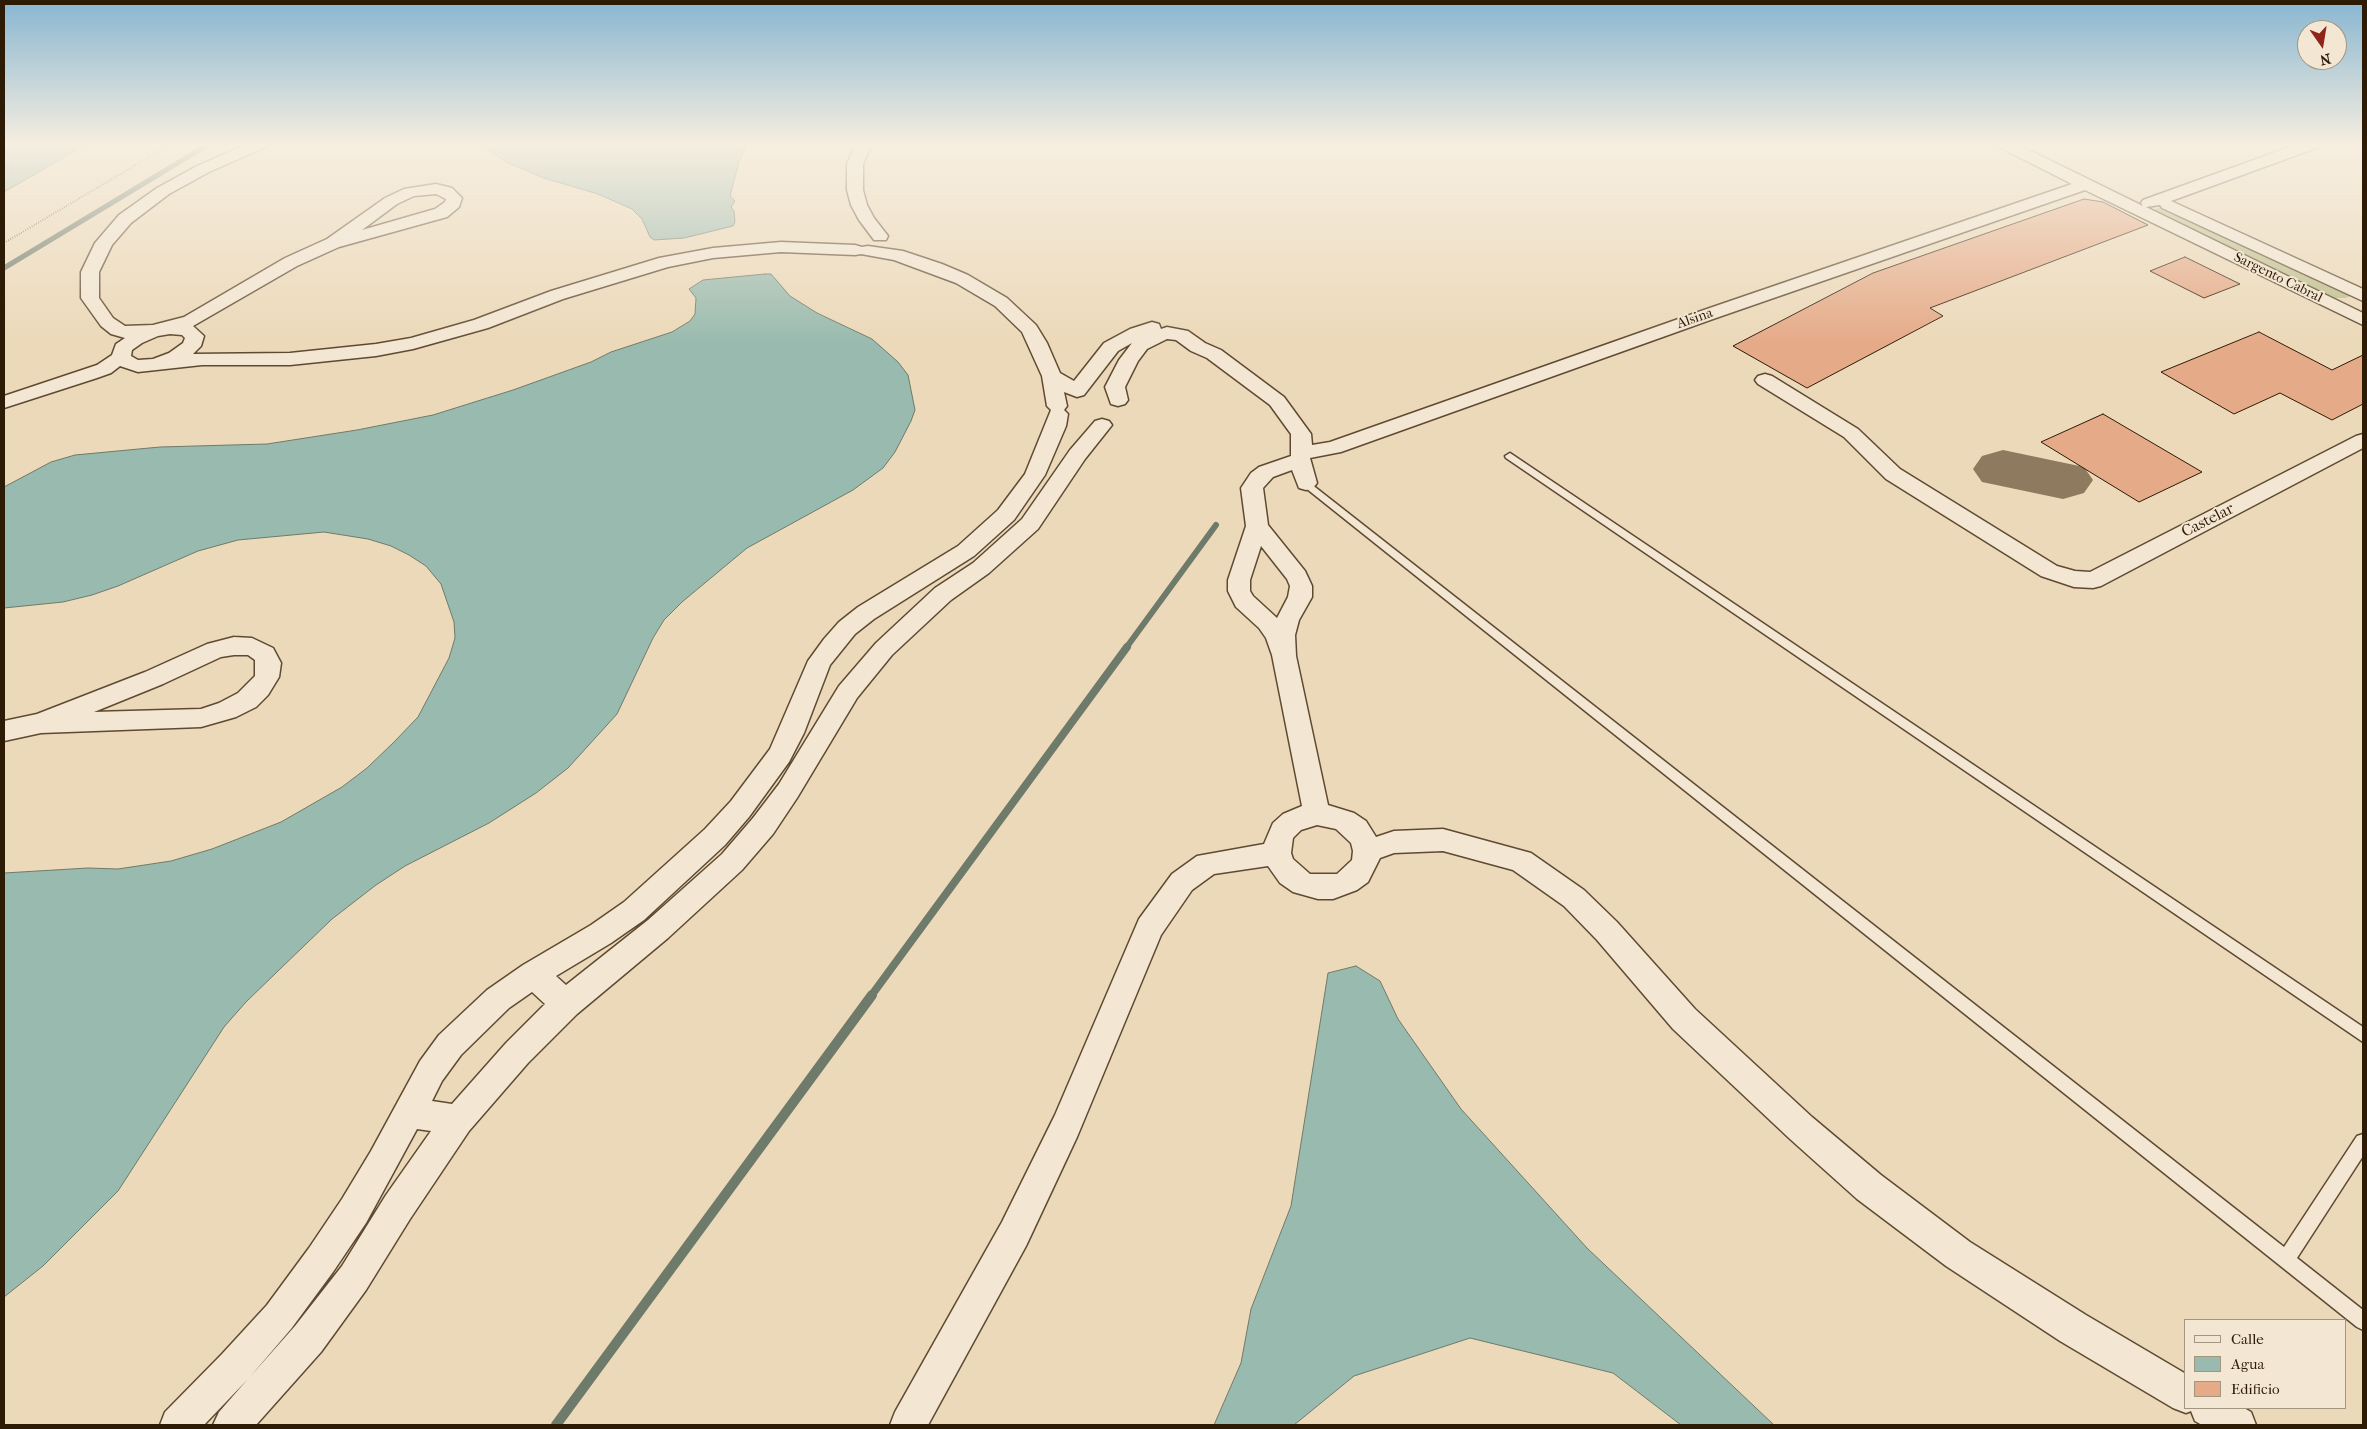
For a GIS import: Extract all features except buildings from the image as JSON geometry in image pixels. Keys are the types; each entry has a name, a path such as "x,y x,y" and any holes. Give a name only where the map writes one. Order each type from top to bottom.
{"street":[{"path":"136,211 124,219 104,243 90,272 90,298 107,322 118,330 124,338 122,353 129,364 232,359 290,359 385,348 481,324 557,295 664,262 745,250 887,244"},
{"path":"4,402 104,369 135,339 203,313 262,277 333,243 378,211"},
{"path":"333,243 435,216 444,211"},
{"path":"862,211 867,220 887,244"},
{"name":"Alsina","path":"1257,526 1252,488 1258,478 1301,456 1334,448 1698,318 2010,211"},
{"name":"Sargento Cabral","path":"2141,211 2363,320"},
{"name":"Sargento Cabral","path":"2181,211 2363,297"},
{"path":"857,245 867,220"},
{"path":"857,245 864,234 962,279 1001,302 1034,336 1046,358 1052,376 1058,410 1067,423 1084,428 1102,426"},
{"path":"2341,309 2363,297"},
{"path":"90,374 156,364 186,352 203,313"},
{"path":"178,1425 229,1373 279,1317 354,1212 431,1071 450,1046 498,999 533,974 601,934 634,911 715,836 740,809 780,755 791,733 820,661 847,628 887,600 940,569 966,551 1006,514 1035,475 1056,426 1061,400 1077,391 1111,347 1149,328 1169,326 1180,327 1205,342 1214,354"},
{"path":"118,330 129,333 180,328 194,336 204,351 212,355 232,359"},
{"path":"232,1425 308,1339 342,1294 398,1207 458,1120 517,1053 566,1004 664,924 732,862 763,826 788,791 848,692 884,649 943,594 1008,546 1030,524 1077,455 1102,426 1117,417 1120,411 1115,387 1128,360 1140,345 1148,339 1167,334 1181,335 1198,347 1214,354 1276,401 1301,434 1301,456 1306,483"},
{"path":"1052,376 1077,391 1096,390 1106,392 1118,400"},
{"name":"Castelar","path":"1765,380 1851,433 1893,474 2049,571 2074,580 2093,580 2363,440"},
{"path":"1257,526 1239,580 1239,591 1244,601 1267,622 1277,636 1284,656 1317,814"},
{"path":"1257,526 1296,576 1301,586 1300,597 1288,620 1283,636 1284,656"},
{"path":"887,600 912,622"},
{"path":"4,731 41,723 154,678 215,650 234,646 252,647 265,654 270,663 267,677 259,689 247,700 227,710 201,718 41,723"},
{"path":"809,685 848,692"},
{"path":"1317,814 1332,816 1356,829 1363,839 1366,851 1365,863 1358,874 1347,882 1326,887 1303,884 1290,875 1281,865 1277,853 1278,842 1283,831 1292,822 1304,816 1317,814"},
{"path":"1366,851 1394,842 1443,840 1521,861 1574,898 1607,931 1684,1019 1801,1128 1869,1187 1966,1259 2073,1328 2184,1394"},
{"path":"908,1425 1018,1225 1066,1126 1149,928 1182,882 1207,864 1277,853"},
{"path":"533,974 566,1004"},
{"path":"409,1113 458,1120"},
{"path":"2210,1409 2238,1425"}],"lane":[{"path":"1510,456 2363,1035"},
{"path":"1306,483 2363,1321"},
{"path":"2286,1259 2363,1142"}],"path":[{"path":"4,243 59,211"}],"green space":[{"path":"2150,211 2169,211 2353,295 2345,298 2327,298"}],"water":[{"path":"634,211 734,211 735,222 733,226 684,238 654,240 650,237 642,219"},
{"path":"771,274 790,296 817,313 872,339 898,362 908,375 915,410 895,452 883,468 853,490 747,548 682,602 664,620 653,638 617,714 568,768 536,793 489,823 405,866 376,885 332,919 246,1002 224,1027 118,1191 43,1266 4,1297 4,873 88,868 118,869 171,861 212,849 281,822 342,787 367,768 418,717 449,658 455,638 454,622 441,584 426,566 391,546 368,539 324,532 238,540 198,551 118,586 92,595 63,602 4,608 4,487 51,462 75,455 160,447 267,444 357,430 433,415 513,390 591,362 611,352 672,332 690,321 695,314 696,298 689,289 703,280"},
{"path":"1356,966 1380,981 1398,1019 1461,1109 1587,1248 1774,1425 1681,1425 1613,1373 1470,1338 1354,1376 1294,1425 1214,1425 1241,1363 1251,1309 1291,1206 1328,973"}],"waterway":[{"path":"4,268 99,211"},
{"path":"1126,648 1216,525"},
{"path":"871,996 1127,647"},
{"path":"556,1425 872,995"}],"taxiway":[{"path":"2003,469 2063,480"}]}
